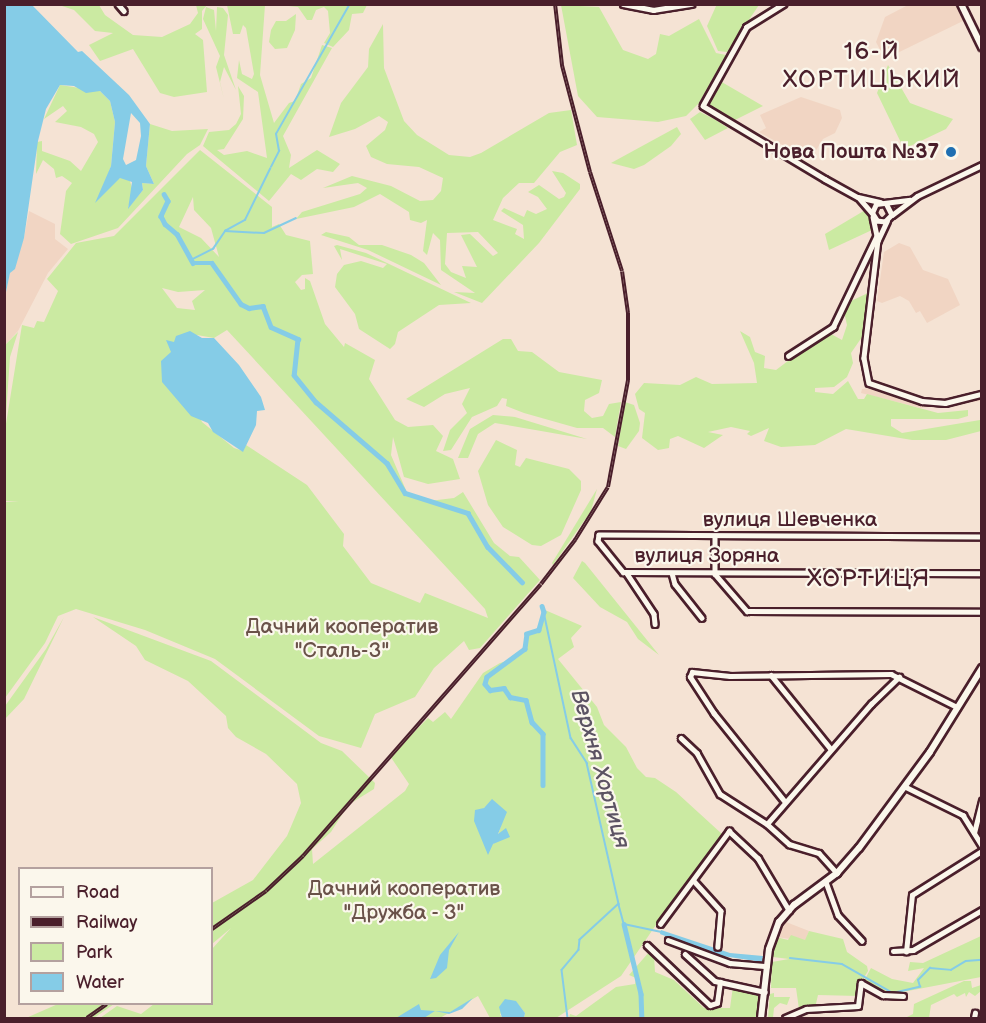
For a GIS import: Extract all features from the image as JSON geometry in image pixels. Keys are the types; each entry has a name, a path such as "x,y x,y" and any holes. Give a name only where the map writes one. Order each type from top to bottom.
{"main road":[{"path":"961,4 981,47"},
{"path":"761,1018 769,949 789,909 837,873 906,787 981,668"}],"street":[{"path":"118,4 124,10"},
{"path":"623,4 654,10 692,4"},
{"path":"784,4 747,27 703,106 858,197 883,203 912,200"},
{"path":"788,356 833,327 891,215 912,200 981,165"},
{"path":"858,197 879,222 887,220"},
{"path":"872,215 883,203"},
{"path":"883,203 891,215"},
{"path":"872,215 878,238 864,357 867,380 874,386 905,397 945,402 981,394"},
{"name":"вулиця Шевченка","path":"599,535 981,537"},
{"name":"вулиця Зоряна","path":"599,535 599,547 617,569 626,572 981,573"},
{"path":"716,536 715,572 740,607 770,613 981,612"},
{"path":"626,572 654,614 655,624"},
{"path":"672,573 675,584 702,618"},
{"path":"784,801 714,714 690,674 696,670 730,676 900,677 957,707"},
{"path":"771,675 831,749"},
{"path":"767,824 784,801 831,749 900,677"},
{"path":"681,738 697,753 718,792 767,824 789,844 819,853 837,873"},
{"path":"906,787 963,815 977,816"},
{"path":"974,834 981,801"},
{"path":"963,815 981,846"},
{"path":"660,924 729,831 758,858 789,909"},
{"path":"906,952 912,895 981,851"},
{"path":"694,881 721,911 718,947"},
{"path":"826,882 838,915 862,941"},
{"path":"893,951 906,952 981,910"},
{"path":"668,940 730,963 767,966"},
{"path":"647,945 710,1005 718,1002 720,982"},
{"path":"685,954 720,982 765,992"},
{"path":"785,1018 806,1009 858,1006 861,983 883,995 903,996"}],"shaded area":[{"path":"910,4 957,5 965,20 885,59 876,42 885,17"},
{"path":"801,97 840,110 842,118 835,133 823,139 810,160 759,132 766,128 760,115"},
{"path":"29,211 55,224 55,239 68,249 48,273 18,331 5,345 5,297 10,273 24,238"},
{"path":"899,243 910,247 923,270 948,279 960,305 927,323 920,311 916,313 909,301 900,296 882,303 877,301 884,252"},
{"path":"872,388 920,402 938,404 981,396 981,401 921,408 861,393 862,389"},
{"path":"786,922 809,931 805,941 776,937"}],"green space":[{"path":"270,4 367,5 363,13 352,14 349,30 333,47 324,43 330,33 328,11 324,7 316,10 312,20 307,20 298,7"},
{"path":"717,4 759,5 727,52 718,51 707,26"},
{"path":"59,5 99,5 105,15 133,35 162,37 190,24 198,13 196,5 207,5 202,11 202,29 195,34 203,40 207,92 174,97 160,93 133,49 100,61 89,45 113,33 95,31 74,10"},
{"path":"227,5 265,5 260,75 274,123 289,103 295,101 301,84 311,78 322,45 332,48 283,136 291,155 289,168 317,150 340,164 333,172 317,169 301,180 291,174 269,201 203,146 209,132 229,130 236,124 241,114 238,86 244,96 243,119 224,149 217,150 224,155 247,151 267,158 258,92 237,78 239,60 242,74 252,79 254,74 246,28 243,25 240,34 233,34"},
{"path":"561,5 599,7 623,50 648,59 656,54 660,34 669,36 699,19 716,53 726,55 699,103 686,116 658,122 597,117 578,96"},
{"path":"206,7 214,10 216,31 217,7 223,8 228,15 224,55 236,90 224,67 220,82 224,99 216,67 220,56 203,19"},
{"path":"296,14 295,30 287,48 275,49 269,42 271,30 276,21 286,21"},
{"path":"383,24 384,68 404,121 417,135 449,155 470,157 481,153 549,113 571,110 577,145 560,152 534,183 519,183 503,198 493,220 517,229 515,234 524,239 523,225 501,211 504,208 524,217 527,210 536,214 547,209 538,197 528,192 539,185 559,199 564,197 566,193 552,171 563,173 580,184 580,189 539,243 482,303 454,292 475,293 441,270 440,240 433,233 427,255 423,251 427,220 421,223 410,220 409,212 380,194 354,207 296,219 302,212 360,194 367,188 358,183 323,188 352,176 391,186 420,201 433,200 441,191 443,178 419,167 387,164 371,157 366,146 385,130 388,122 379,116 355,129 329,137 341,103 368,67 369,49","holes":["478,232 498,253 493,256 470,234 461,235 477,267 462,266 466,278 451,272 445,264 447,233"]},
{"path":"888,65 910,103 953,119 946,129 904,149 877,93"},
{"path":"720,81 763,106 735,120 708,104"},
{"path":"60,85 100,91 110,101 115,122 111,166 104,186 120,178 129,178 133,191 128,208 143,190 142,183 154,184 146,166 150,124 172,131 208,129 200,145 187,154 118,228 71,244 60,234 66,191 72,183 62,176 56,178 54,169 43,160 36,174 37,142 42,141 42,151 70,161 81,171 98,142 94,134 81,127 55,122 67,111 63,106 44,119"},
{"path":"700,112 728,128 705,140 690,119"},
{"path":"677,127 681,134 671,146 644,165 634,169 611,163"},
{"name":"Дачний кооператив \"Сталь-3\"","path":"200,150 272,207 272,227 279,224 286,235 310,241 313,274 302,275 295,282 301,290 305,289 305,278 310,281 325,324 344,347 345,343 375,360 369,379 395,420 408,427 433,425 443,436 436,451 453,459 460,479 428,484 404,477 393,437 391,455 408,495 429,501 454,498 463,492 494,543 510,556 519,557 540,580 480,648 469,650 464,641 434,668 415,697 375,714 361,748 319,736 215,659 145,630 76,609 58,616 45,643 5,698 5,502 19,502 5,501 4,436 22,325 34,328 37,321 44,322 58,291 47,279 76,243 114,236","holes":["193,197 194,210 211,228 219,257 201,238 179,227","162,288 178,292 205,290 192,301 195,310 177,308","227,330 485,609 488,618 425,593 420,603 371,583 343,546 344,534 307,485 246,445 243,451 234,448 202,422 171,353 197,335 214,338"]},
{"path":"867,209 872,230 829,250 825,234"},
{"path":"326,232 349,237 359,245 382,245 411,255 424,263 441,285 368,250 321,235"},
{"path":"334,246 366,253 471,303 439,305 398,332 395,344 390,349 359,329 355,314 335,287 337,274 344,265 361,261 383,268 387,264 340,249 342,260"},
{"path":"870,292 862,337 851,353 853,363 847,377 834,387 815,388 815,392 833,394 848,381 858,399 864,399 867,394 938,413 968,410 968,416 958,419 891,419 891,426 902,433 980,420 981,431 946,440 912,440 846,429 815,445 781,447 764,441 769,428 751,436 747,434 750,431 731,427 708,432 723,435 704,448 678,436 670,439 669,448 658,450 642,438 645,413 639,409 635,394 644,383 680,385 696,377 712,384 757,383 754,363 740,331 750,337 755,352 765,356 764,368 776,370 821,336 831,334 842,340 847,325 844,312 851,301"},
{"path":"18,332 10,357 5,429 5,345"},
{"path":"503,339 511,339 518,351 532,352 559,372 602,380 599,393 585,400 584,411 592,418 603,416 609,404 621,402 615,437 603,428 577,428 524,413 506,406 507,399 502,398 497,406 472,417 451,450 443,451 450,430 467,413 462,404 470,388 445,394 424,407 406,399"},
{"path":"625,402 634,405 640,423 639,431 626,449 618,446"},
{"path":"493,415 515,417 587,439 495,423 478,434 468,458 458,458 470,429"},
{"path":"496,440 517,450 515,465 520,467 526,458 569,469 581,481 581,490 561,535 541,546 532,545 503,527 488,505 478,471"},
{"path":"597,489 591,511 553,565 552,563"},
{"path":"582,561 659,655 638,639 627,622 600,607 573,578"},
{"name":"Дачний кооператив \"Дружба - 3\"","path":"545,610 582,626 571,638 574,647 558,659 597,707 604,725 626,747 637,768 646,777 655,778 676,792 722,834 721,843 660,919 621,976 556,1018 524,1018 525,1013 517,1003 500,1014 502,1018 490,1018 478,996 440,1018 100,1018 117,1006 141,1014 153,1005 213,1005 213,948 231,928 213,943 213,902 253,880 287,836 301,803 297,784 266,754 236,737 228,728 226,716 188,681 145,660 136,646 93,617 211,661 321,743 342,751 375,783 374,789 348,805 331,832 312,849 313,864 405,791 409,784 390,756 428,718 433,722 445,712 451,719 483,673 500,663 517,658 525,649 527,634 539,630","holes":["493,801 504,816 498,835 506,834 493,844 484,841 479,812"]},
{"path":"64,617 24,699 5,719 5,706 46,649"},
{"path":"809,931 843,939 847,952 867,966 868,971 858,987 859,996 818,995 815,1008 799,1009 796,988 771,988 772,962 789,959 773,957 776,937 788,940 791,935 805,940"},
{"path":"981,936 981,977 892,994 864,981 871,968 892,979 913,983 924,968 908,971 910,962 923,963"},
{"path":"650,951 654,956 655,972 674,980 704,1008 730,1008 733,986 759,994 757,1018 569,1018 570,1014 576,1016 616,987 635,984 636,978 629,975"},
{"path":"964,981 971,981 972,988 981,985 981,991 975,996 969,992 966,997 965,993 957,997 954,994 931,1005 929,1018 905,1018 913,1014 914,1004"},
{"path":"774,993 774,997 790,997 787,1005 780,1003 774,1008 773,1018 768,1018 770,994"},
{"path":"56,1005 113,1005 94,1018 26,1018"}],"water":[{"path":"5,4 32,5 78,52 82,51 129,95 150,124 146,166 154,184 142,183 143,190 128,209 132,182 120,178 95,203 111,166 115,122 110,101 100,91 86,93 74,86 60,85 46,109 38,141 24,238 15,269 10,273 5,297","holes":["131,113 140,123 141,136 136,160 126,165 123,159"]},
{"path":"190,331 202,338 214,338 239,365 261,397 265,410 257,411 256,425 243,452 213,432 208,423 191,416 162,382 161,361 171,352 166,340 174,342 176,336"},
{"path":"492,799 507,812 498,834 506,828 510,837 493,844 488,855 474,821 475,810 484,808"},
{"path":"661,930 730,953 763,956 762,962 716,955 660,934"},
{"path":"459,932 449,950 447,968 436,978 430,979 440,955"},
{"path":"473,998 462,1009 449,1014 435,1011 424,1018 396,1018 419,1004 421,1010 450,1012"},
{"path":"505,999 516,1001 525,1013 524,1018 502,1018 499,1007"}],"waterway":[{"path":"271,167 279,151 276,134 350,4"},
{"path":"191,260 213,249 225,231 245,220 270,169"},
{"name":"Верхня Хортиця","path":"164,194 168,201 161,216 165,224 177,234 193,263 212,263 241,304 249,308 263,306 271,327 298,339 294,375 316,402 387,463 405,493 468,513 488,547 522,582"},
{"path":"225,231 264,233 296,218"},
{"name":"Верхня Хортиця","path":"542,606 544,612 539,630 527,634 525,649 487,677 485,684 490,690 504,688 510,697 526,700 532,722 543,734 543,785"},
{"name":"Верхня Хортиця","path":"544,612 571,738 587,763 619,904 580,940 579,950 562,970 568,1018"},
{"path":"619,905 624,924 661,932"},
{"name":"Верхня Хортиця","path":"624,924 641,994 642,1018"},
{"path":"790,958 842,964 893,993 920,987 918,980 930,968 951,970 966,961 982,960"}],"railway":[{"path":"213,928 266,891 303,856 541,584 575,540 608,487 628,380 628,313 622,271 590,172 562,65 555,4"},
{"path":"87,1018 106,1005"}],"place":[{"name":"Нова Пошта №37","path":"951,152"}],"district":[{"name":"16-Й ХОРТИЦЬКИЙ","path":"872,66"},
{"name":"ХОРТИЦЯ","path":"869,579"}]}
